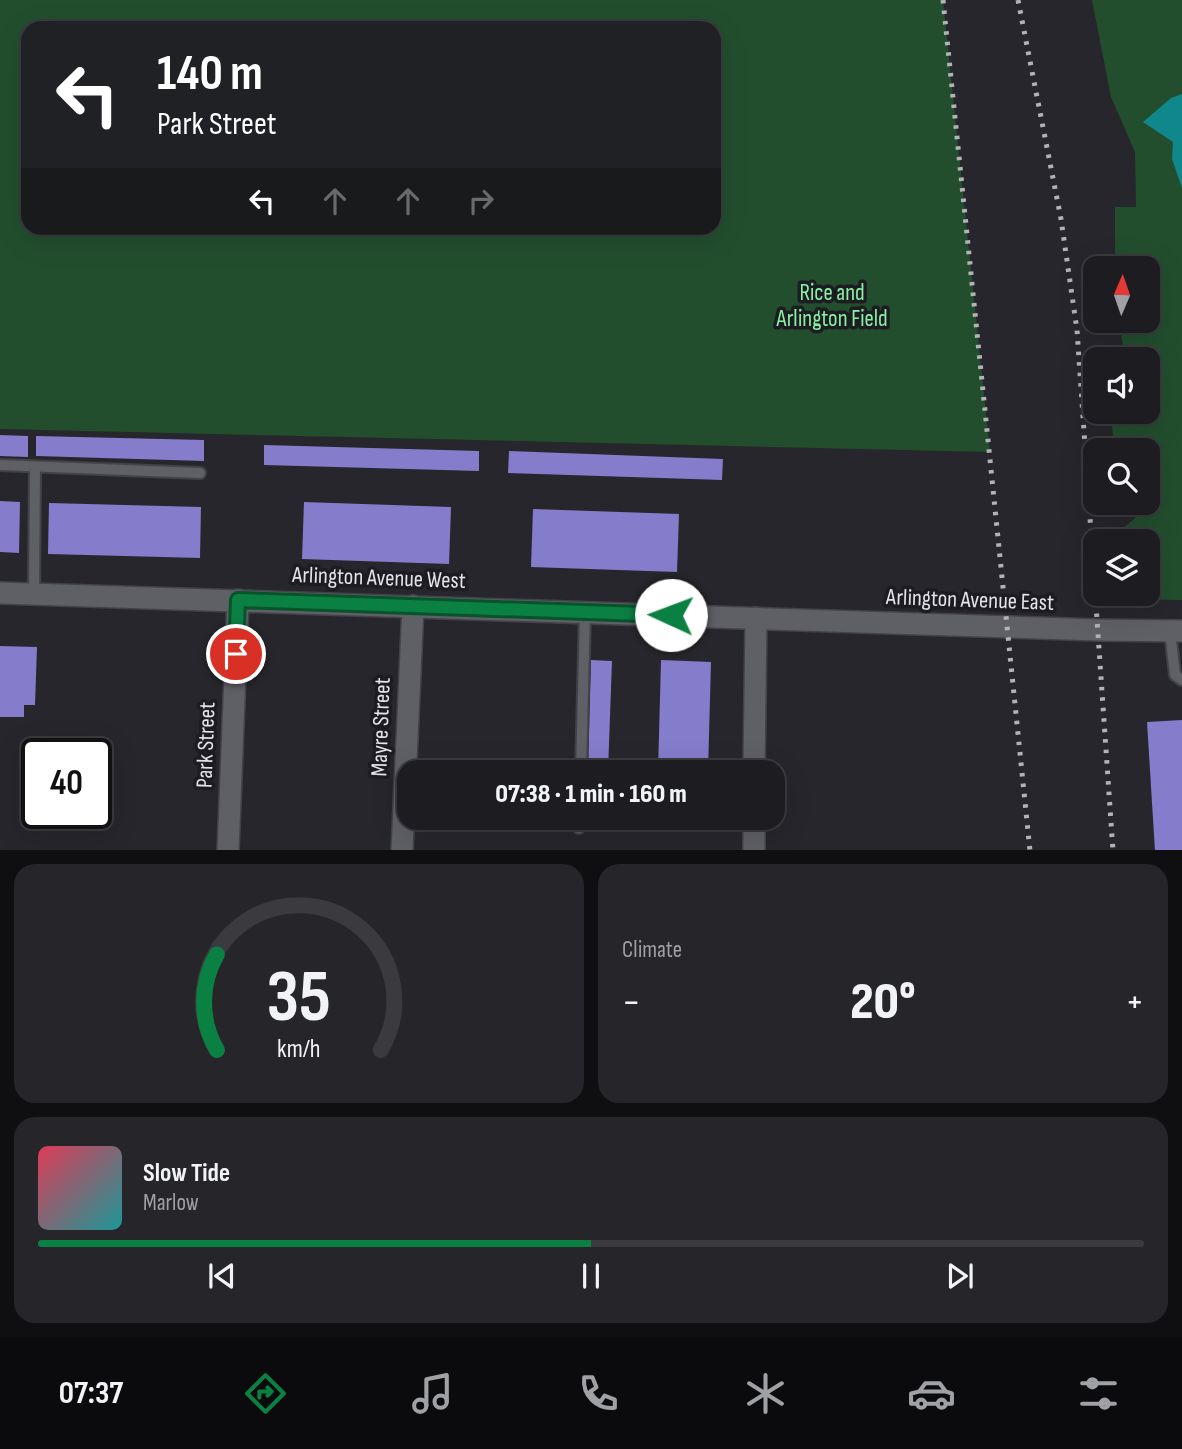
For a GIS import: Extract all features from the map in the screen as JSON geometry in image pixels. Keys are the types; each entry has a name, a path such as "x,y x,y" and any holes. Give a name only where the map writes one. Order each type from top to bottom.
{"street":[{"name":"Arlington Avenue West","path":"0,593 756,618"},
{"name":"Park Street","path":"228,850 238,600"},
{"name":"Mayre Street","path":"402,850 413,606"},
{"name":"Arlington Avenue East","path":"756,618 1176,631"},
{"path":"754,760 756,618"},
{"path":"754,830 754,850"}],"lane":[{"path":"0,466 201,473"},
{"path":"34,594 36,468"},
{"path":"581,760 584,611"},
{"path":"1176,631 1175,675 1182,680"}],"green space":[{"name":"Rice and Arlington Field","path":"0,0 943,0 990,452 0,429"},
{"path":"1092,0 1182,0 1182,600 1160,600 1160,529 1122,529 1138,515 1160,515 1160,438 1113,438 1112,424 1160,424 1160,347 1123,347 1121,333 1160,333 1160,256 1115,256 1115,207 1136,207 1135,152 1111,97"}],"water":[{"path":"1182,94 1182,188 1172,159 1173,142 1143,122 1171,98"}],"building":[{"path":"0,435 28,436 28,457 0,456"},
{"path":"36,436 204,440 204,461 36,456"},
{"path":"264,445 479,451 479,471 264,465"},
{"path":"509,451 723,459 722,480 508,473"},
{"path":"0,501 20,502 19,553 0,552"},
{"path":"304,502 451,507 449,564 302,559"},
{"path":"49,503 201,507 200,558 48,554"},
{"path":"533,509 679,514 677,572 531,567"},
{"path":"0,646 37,647 35,705 24,705 24,717 0,717"},
{"path":"591,660 612,661 608,760 588,760"},
{"path":"661,660 711,662 708,760 658,760"},
{"path":"1182,720 1182,850 1155,850 1147,722"}],"railway":[{"path":"943,0 1030,850"},
{"path":"1018,0 1061,219 1077,330 1113,850"}],"route":[{"path":"236,654 238,600 671,615"}]}
